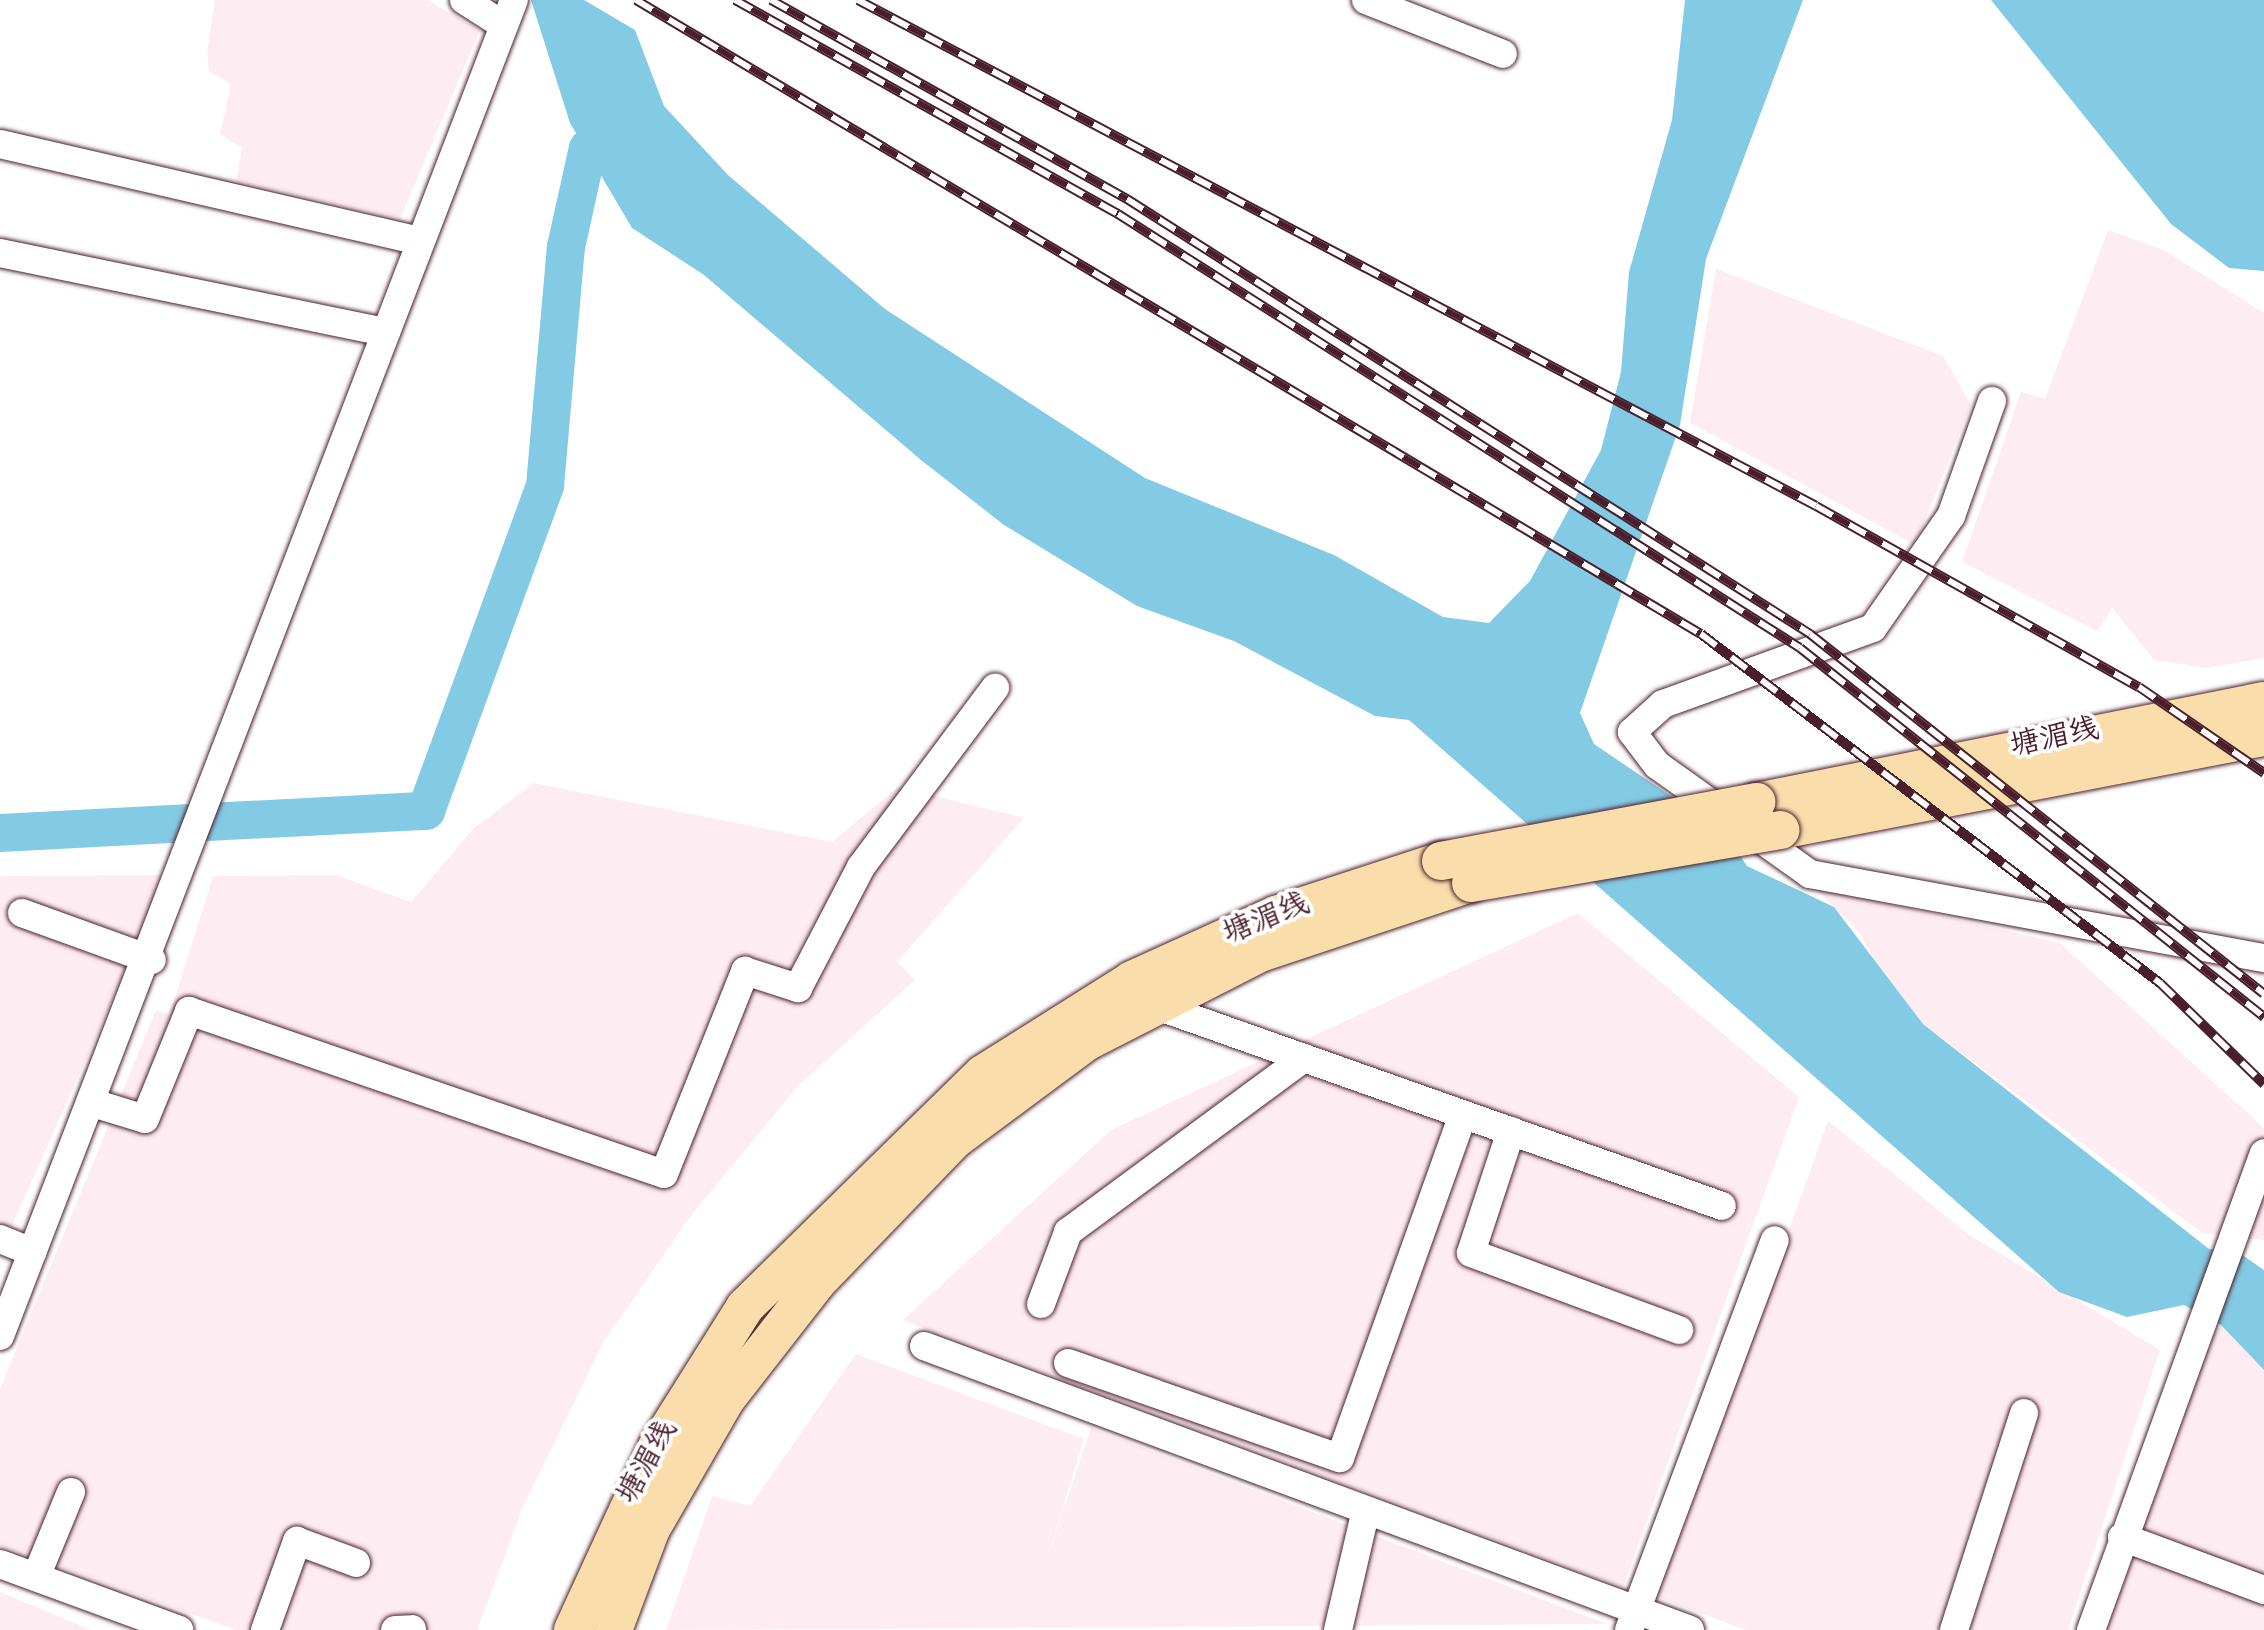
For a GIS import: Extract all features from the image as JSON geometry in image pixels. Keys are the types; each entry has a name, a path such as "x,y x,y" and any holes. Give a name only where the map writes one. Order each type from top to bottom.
{"main road":[{"name":"塘湄线","path":"573,1630 657,1447 745,1307 982,1074 1132,980 1276,915 1456,872 1768,816 2264,701"},
{"path":"1768,816 2264,737"},
{"path":"613,1630 651,1529 726,1400 817,1282 954,1140 1086,1042 1260,953 1456,872"}],"street":[{"path":"0,1336 152,960 418,240 507,11 464,0"},
{"path":"1366,0 1503,54"},
{"path":"0,144 418,240"},
{"path":"0,253 386,332"},
{"path":"1992,401 1952,516 1873,628 1663,704 1632,732 1657,765 1810,874 2264,958"},
{"path":"93,1102 146,1119 189,1011 664,1174 746,971 798,988 861,867 995,688"},
{"path":"22,913 152,960"},
{"path":"1157,1006 1722,1206"},
{"path":"1040,1304 1068,1232 1304,1058"},
{"path":"1068,1363 1340,1458 1463,1114"},
{"path":"1511,1132 1471,1253 1679,1330"},
{"path":"2091,1630 2170,1396 2264,1153"},
{"path":"0,1239 33,1252"},
{"path":"1633,1620 1775,1240"},
{"path":"924,1346 1366,1510 1633,1620 1690,1630"},
{"path":"1954,1630 2024,1412"},
{"path":"36,1577 70,1492"},
{"path":"1338,1630 1366,1510"},
{"path":"2122,1537 2264,1590"},
{"path":"265,1630 297,1542 356,1563"},
{"path":"0,1564 126,1621 179,1630"},
{"path":"395,1630 412,1629"}],"shaded area":[{"path":"215,0 427,0 480,30 400,219 236,181 242,148 220,134 231,84 209,71 207,52"},
{"path":"2108,230 2164,250 2264,313 2264,658 2207,668 2154,660 2112,608 2097,631 1962,562 2021,392 2045,399"},
{"path":"1716,269 1943,356 1971,405 1915,545 1690,423"},
{"path":"534,783 832,842 898,787 1024,818 897,962 915,980 799,1085 689,1218 603,1343 523,1507 477,1630 236,1630 0,1546 0,1389 156,1010 170,1014 213,876 336,875 411,902 473,829"},
{"path":"168,875 10,1230 0,1227 0,876"},
{"path":"1814,887 2060,943 2264,1128 2264,1240 2202,1233 1923,1024 1889,989 1859,932"},
{"path":"1578,913 1799,1097 1623,1587 903,1320 1111,1130"},
{"path":"1828,1121 1968,1234 2160,1350 2068,1630 1746,1630 1657,1597"},
{"path":"2221,1325 2264,1370 2264,1630 2105,1630 2170,1396"},
{"path":"856,1354 1084,1439 1046,1562 1091,1428 1607,1624 666,1630 712,1496 750,1506"},
{"path":"0,1592 91,1630 0,1630"}],"water":[{"path":"531,0 584,0 635,30 664,106 728,175 885,309 1145,478 1334,555 1443,617 1489,623 1530,581 1601,450 1621,372 1629,272 1672,120 1685,0 1803,0 1706,259 1680,425 1580,713 1594,744 1724,832 1747,866 1834,907 1923,1024 2209,1249 2238,1252 2264,1270 2264,1370 2221,1325 2184,1305 2127,1317 2059,1292 1409,720 1375,716 1234,641 1137,606 1004,525 921,460 704,275 632,228 570,123"},
{"path":"1991,0 2264,0 2264,271 2229,268 2171,224"}],"waterway":[{"path":"0,833 426,811 545,486 566,247 588,148"}],"railway":[{"path":"636,0 1701,634 2160,983 2264,1084"},
{"path":"735,0 1118,214 1800,648 2264,1017"},
{"path":"771,0 1127,199 1810,634 2264,994"},
{"path":"858,0 1816,506 2139,687 2264,773"}]}
